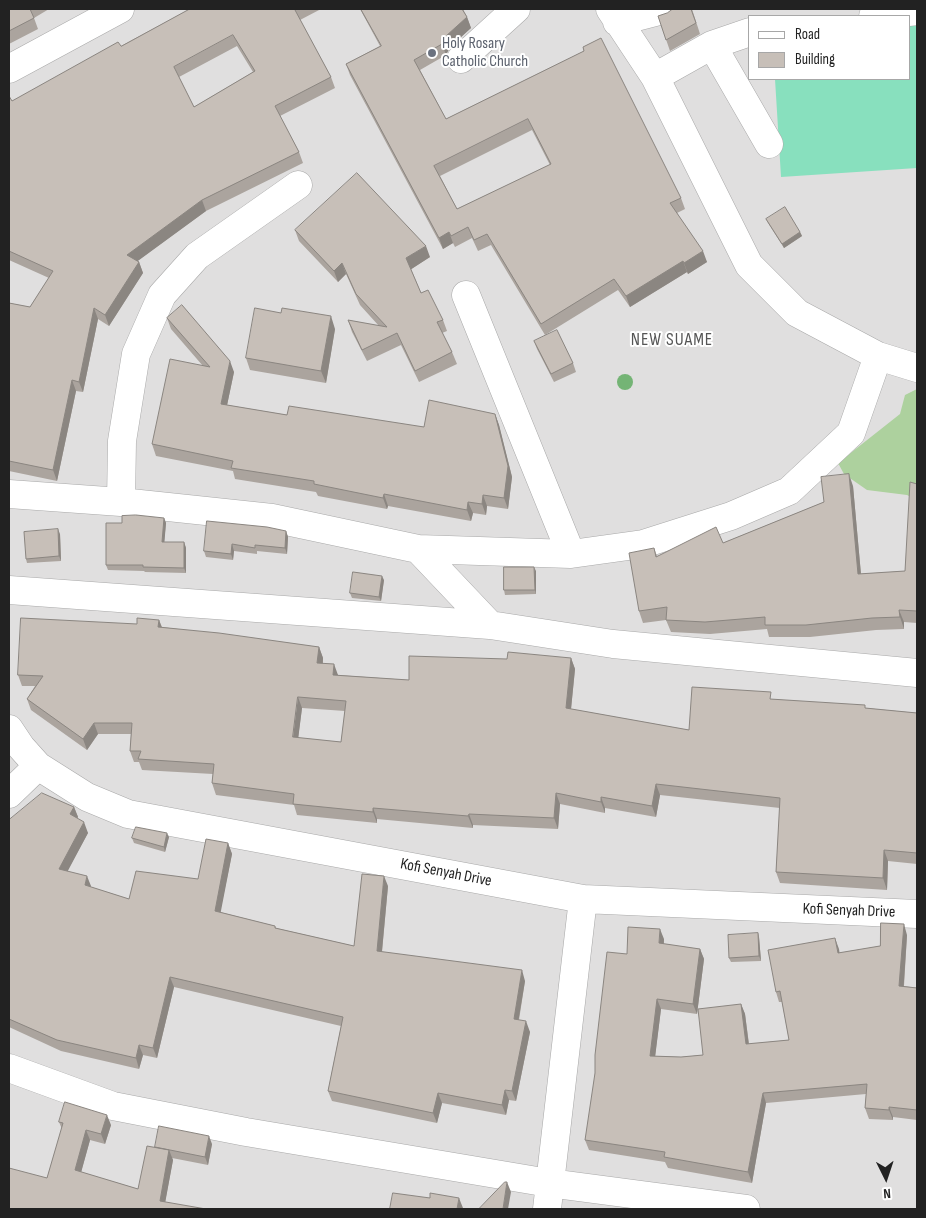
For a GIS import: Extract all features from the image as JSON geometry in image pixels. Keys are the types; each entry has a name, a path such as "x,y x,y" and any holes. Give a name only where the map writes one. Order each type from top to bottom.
{"street":[{"path":"9,69 120,9"},
{"path":"461,59 516,9"},
{"path":"667,9 614,16 655,77 749,265 797,313 878,356 917,368"},
{"path":"882,15 917,11"},
{"path":"655,77 712,45 748,33"},
{"path":"712,45 769,144"},
{"path":"121,502 122,441 136,354 162,295 196,256 298,185"},
{"path":"466,295 571,554"},
{"path":"9,494 121,502 272,518 418,550 571,554 643,544 731,516 789,491 851,433 878,356"},
{"path":"418,550 490,625"},
{"path":"9,590 490,625 613,644 917,673"},
{"name":"Kofi Senyah Drive","path":"9,729 21,747 38,766 87,797 128,814 583,899 917,914"},
{"path":"9,794 38,766"},
{"path":"548,1196 583,899"},
{"path":"9,1068 113,1106 548,1196 746,1209"}],"shaded area":[{"path":"9,9 917,9 917,1209 9,1209"}],"green space":[{"path":"917,24 917,168 781,177 775,80 911,80 911,25"},
{"path":"917,389 917,500 907,495 867,490 844,474 838,463 900,414 905,395"}],"building":[{"path":"9,9 30,9 34,18 9,31"},
{"path":"190,9 297,9 295,10 331,77 275,106 299,152 202,200 127,255 139,262 105,315 94,308 79,382 72,380 53,470 9,461 9,303 30,307 53,271 9,251 9,96 12,101 118,42 121,46","holes":["233,35 255,71 194,107 174,67"]},
{"path":"361,9 462,9 467,17 446,36 442,44 414,60 446,119 584,51 583,47 601,38 681,198 670,203 703,251 626,296 614,279 541,324 487,234 474,240 468,227 451,236 449,232 439,238 346,64 381,46","holes":["528,119 551,164 457,209 434,166"]},
{"path":"673,9 691,9 696,23 666,40 658,16"},
{"path":"357,173 426,246 406,258 421,293 428,290 443,320 437,322 452,352 415,371 397,333 362,350 348,320 387,327 356,294 342,263 334,271 295,230"},
{"path":"785,207 800,232 782,244 766,219"},
{"path":"182,305 230,361 221,404 287,415 289,406 424,427 429,400 495,414 508,466 504,498 483,495 482,504 468,502 467,510 384,494 383,498 314,484 314,481 231,468 233,461 152,444 170,359 210,367 167,318"},
{"path":"255,308 281,313 282,308 331,316 321,371 246,358"},
{"path":"557,330 573,363 551,374 534,341"},
{"path":"849,474 858,574 905,571 910,482 917,484 917,611 899,610 900,617 806,625 765,625 765,617 705,622 666,620 667,607 639,611 629,553 654,548 656,557 716,527 723,543 824,502 821,477"},
{"path":"136,515 164,518 162,542 184,542 184,568 106,565 106,523 122,523 122,516"},
{"path":"207,521 267,527 286,531 285,548 255,545 255,548 232,544 231,554 204,551"},
{"path":"58,529 59,556 26,559 24,532"},
{"path":"504,567 534,567 535,590 504,590"},
{"path":"353,572 382,576 379,597 350,593"},
{"path":"21,618 137,624 137,618 159,620 158,627 219,633 319,647 317,663 334,664 333,675 409,680 409,656 507,659 508,652 571,658 566,708 689,730 692,687 771,692 770,699 865,705 865,708 917,713 917,853 884,850 883,878 776,872 780,798 656,784 652,806 601,797 601,802 556,793 554,818 469,814 468,816 373,808 373,812 293,804 294,794 212,783 214,764 138,759 141,751 130,751 132,723 94,723 83,739 27,699 43,676 18,675","holes":["298,697 346,701 341,742 293,737"]},
{"path":"42,793 74,807 70,814 84,822 59,869 87,876 85,885 129,899 136,871 198,879 206,839 228,843 215,911 275,926 275,928 354,946 362,874 384,876 377,951 522,970 514,1019 526,1021 512,1091 505,1090 502,1105 438,1093 433,1113 328,1091 343,1017 170,977 153,1048 139,1045 136,1058 57,1040 9,1019 9,820"},
{"path":"136,827 167,833 164,847 132,838"},
{"path":"881,923 904,924 899,986 917,988 917,1110 889,1107 889,1110 865,1108 867,1084 763,1093 748,1172 664,1157 665,1152 585,1140 595,1073 595,1055 607,952 627,954 628,927 660,929 659,943 700,949 693,1004 657,999 650,1056 681,1057 703,1055 698,1009 741,1004 746,1044 789,1040 780,991 776,992 768,950 835,938 838,953 880,946"},
{"path":"758,933 759,956 729,958 728,935"},
{"path":"65,1102 107,1115 101,1134 86,1130 75,1170 138,1189 147,1146 169,1150 160,1201 206,1209 9,1209 9,1168 47,1178 63,1123 59,1122"},
{"path":"159,1126 209,1136 205,1157 155,1147"},
{"path":"507,1182 503,1209 479,1209"},
{"path":"393,1193 430,1198 430,1193 459,1198 457,1209 390,1209"}],"place":[{"name":"Holy Rosary Catholic Church","path":"432,53"}],"district":[{"name":"NEW SUAME","path":"672,340"}]}
